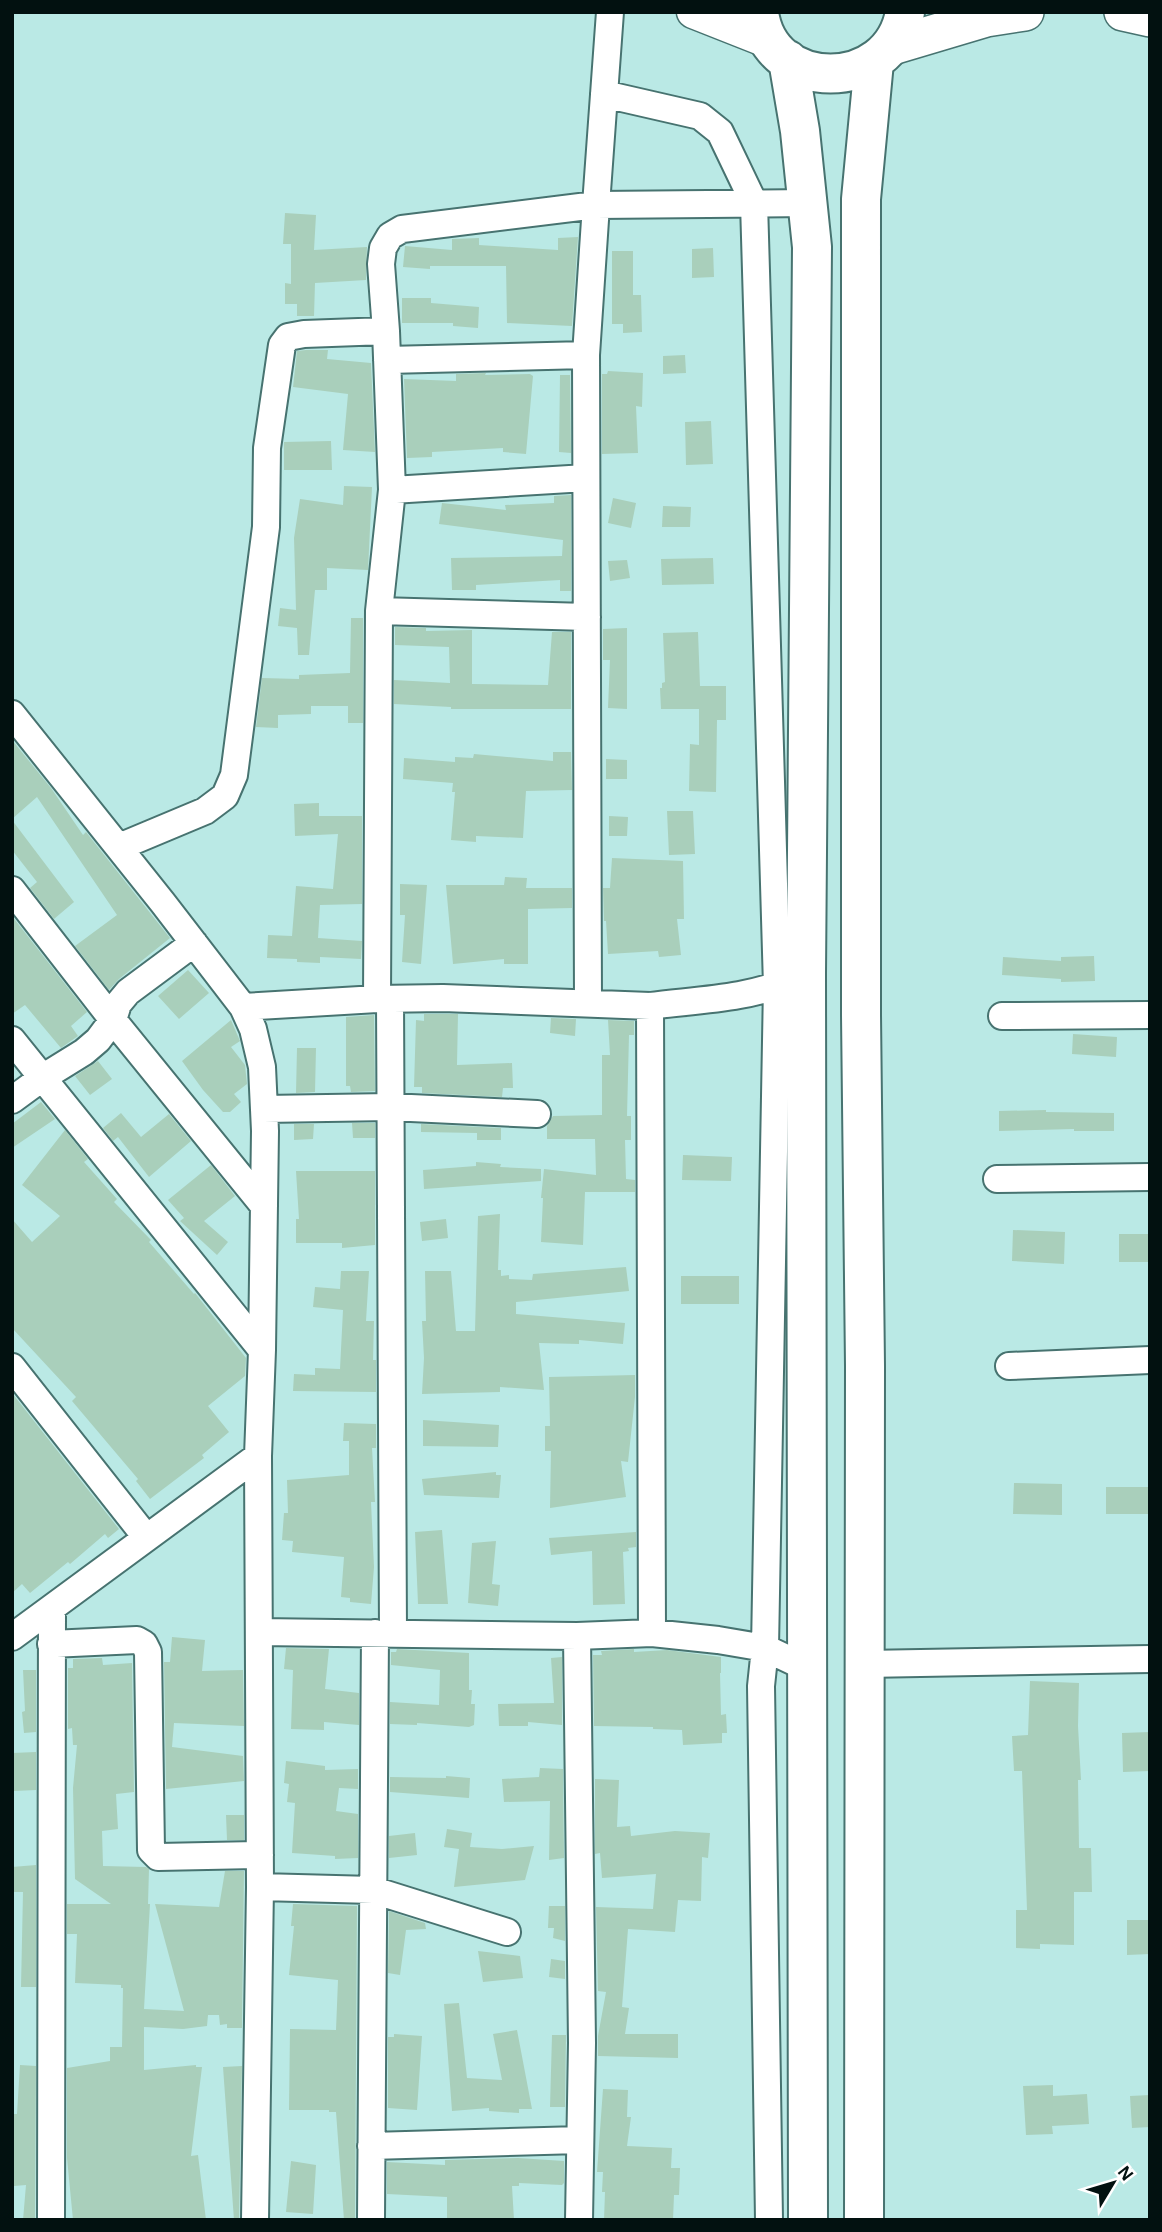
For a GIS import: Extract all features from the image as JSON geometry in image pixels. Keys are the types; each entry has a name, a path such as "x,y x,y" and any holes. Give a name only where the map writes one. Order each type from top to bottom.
{"highway":[{"path":"772,38 808,71 831,75 853,72 890,40"},
{"path":"772,38 800,131 812,247 792,979 807,1668 808,2220"},
{"path":"864,2220 866,1366 861,1015 861,199 890,40"}],"main road":[{"path":"890,40 1025,12"},
{"path":"1123,12 1150,18"}],"street":[{"path":"588,1002 586,355 610,12"},
{"path":"693,12 772,38"},
{"path":"604,94 699,116 720,132 754,203 792,979 765,1648 761,1686 769,2220"},
{"path":"371,2220 373,1890 384,1633 390,1107 383,999 379,611 392,490 381,264 383,248 390,236 402,229 596,205 809,203"},
{"path":"119,847 205,811 225,796 234,775 266,527 267,449 282,345 288,337 304,334 386,331"},
{"path":"387,360 586,355"},
{"path":"392,490 586,478"},
{"path":"379,611 587,617"},
{"path":"12,714 243,1007 253,1029 262,1067 264,1206 258,1456 260,1887 255,2220"},
{"path":"12,890 264,1206"},
{"path":"12,1100 98,1040 113,1020 118,1004 128,992 194,943"},
{"path":"243,1007 443,998 650,1006 719,998 792,979"},
{"path":"650,1006 652,1633"},
{"path":"1002,1016 1150,1015"},
{"path":"12,1040 262,1350"},
{"path":"264,1109 390,1107 537,1114"},
{"path":"997,1179 1150,1177"},
{"path":"1009,1366 1150,1360"},
{"path":"12,1367 146,1537"},
{"path":"12,1637 258,1456"},
{"path":"51,2220 52,1608"},
{"path":"259,1632 577,1636 652,1633 765,1648 807,1668"},
{"path":"577,1636 582,2043 579,2220"},
{"path":"51,1644 137,1640 144,1644 148,1652 153,1854 158,1857 260,1856"},
{"path":"865,1664 1150,1659"},
{"path":"260,1887 373,1890 507,1932"},
{"path":"371,2146 580,2140"}],"building":[{"path":"285,213 316,215 314,250 367,247 366,280 315,283 314,316 297,316 297,304 285,304 285,283 291,284 291,244 283,244"},
{"path":"578,237 572,326 507,323 506,266 430,266 430,269 403,267 405,246 452,250 452,239 479,238 479,245 558,250 558,238"},
{"path":"713,248 714,277 692,278 692,249"},
{"path":"612,251 633,251 633,295 641,295 642,332 623,333 623,324 612,324"},
{"path":"402,298 431,298 431,303 479,307 478,328 453,326 453,323 402,323"},
{"path":"328,350 327,359 371,363 375,452 343,450 348,394 293,387 297,351"},
{"path":"685,355 686,373 663,374 663,356"},
{"path":"608,371 643,373 642,407 636,406 638,453 602,454 602,374 607,374"},
{"path":"486,373 485,375 533,376 526,454 503,452 503,448 432,452 432,457 407,458 404,379 456,381 456,374"},
{"path":"560,375 570,375 571,453 559,452"},
{"path":"711,421 713,464 686,465 685,422"},
{"path":"331,441 332,470 284,470 284,442"},
{"path":"344,486 372,487 368,570 327,568 327,590 315,590 309,655 298,655 297,628 278,626 280,608 296,610 294,538 300,499 343,505"},
{"path":"571,495 571,591 560,591 560,580 476,585 476,590 452,590 451,558 562,556 563,540 439,524 442,503 506,510 505,505 554,503 554,496"},
{"path":"613,498 636,503 631,528 608,523"},
{"path":"663,506 691,507 690,527 662,527"},
{"path":"713,558 714,584 662,585 661,559"},
{"path":"627,560 630,578 610,581 608,561"},
{"path":"351,618 363,618 363,723 348,723 348,706 311,706 311,714 278,715 278,728 256,727 262,678 299,679 299,675 350,673"},
{"path":"395,627 426,628 426,631 472,630 472,684 548,685 552,632 571,632 571,709 451,709 394,704 394,680 450,683 449,647 395,645"},
{"path":"627,628 627,709 608,708 610,660 603,660 603,629"},
{"path":"698,632 700,686 726,686 726,720 717,720 716,792 689,791 690,744 699,745 699,709 661,709 660,688 665,682 663,633"},
{"path":"12,740 51,788 83,835 86,832 170,938 109,990 75,946 117,915 37,797 12,819"},
{"path":"553,752 571,752 572,790 526,791 523,838 476,836 476,842 451,840 455,792 452,792 453,783 403,779 404,758 455,762 455,757 473,758 474,754 553,761"},
{"path":"606,759 627,760 627,779 606,779"},
{"path":"319,803 319,816 362,816 362,904 320,905 318,938 362,941 361,959 320,957 320,963 267,958 268,935 292,936 296,886 333,889 338,834 295,836 294,804"},
{"path":"667,811 693,811 695,854 669,855"},
{"path":"609,816 628,817 627,836 609,836"},
{"path":"12,820 74,902 54,919 30,888 37,882 12,850"},
{"path":"612,858 683,861 684,919 677,919 681,955 659,957 658,951 608,954 603,888 610,888"},
{"path":"505,877 527,878 526,888 572,888 572,908 528,909 528,964 504,964 504,959 453,964 446,885 504,885"},
{"path":"400,884 427,885 421,964 402,962 405,915 400,915"},
{"path":"12,916 87,1012 71,1026 78,1036 61,1048 25,1005 12,1014"},
{"path":"1094,956 1095,981 1061,982 1061,979 1002,975 1003,957 1061,961 1061,957"},
{"path":"188,970 209,993 179,1019 158,996"},
{"path":"424,1014 458,1014 457,1065 512,1063 513,1088 503,1088 502,1097 422,1093 422,1087 414,1087 416,1020 424,1021"},
{"path":"374,1015 375,1091 351,1092 350,1086 346,1086 346,1017"},
{"path":"551,1018 576,1019 575,1036 550,1033"},
{"path":"231,1020 240,1041 231,1047 245,1065 247,1084 234,1094 241,1102 230,1112 223,1112 182,1061"},
{"path":"608,1020 634,1021 634,1035 629,1035 627,1116 631,1116 631,1140 625,1140 626,1179 635,1180 635,1192 585,1192 583,1245 541,1242 544,1169 596,1175 595,1139 547,1139 547,1126 553,1116 602,1115 602,1055 610,1055"},
{"path":"1073,1034 1117,1037 1116,1057 1072,1054"},
{"path":"297,1048 316,1048 315,1092 296,1093"},
{"path":"98,1061 112,1079 90,1095 75,1076"},
{"path":"41,1102 55,1119 12,1148 12,1124"},
{"path":"999,1111 1114,1113 1114,1131 999,1131"},
{"path":"121,1113 141,1137 169,1114 191,1141 149,1177 118,1137 113,1141 103,1128"},
{"path":"352,1123 375,1123 375,1138 353,1138"},
{"path":"294,1124 314,1124 313,1139 294,1140"},
{"path":"421,1124 501,1128 501,1140 477,1140 477,1133 421,1132"},
{"path":"65,1130 88,1159 84,1162 117,1199 114,1202 151,1240 149,1242 195,1293 246,1358 245,1376 208,1406 229,1432 202,1455 204,1458 150,1499 136,1481 138,1479 72,1401 76,1397 12,1328 12,1219 32,1242 60,1216 22,1185"},
{"path":"683,1155 732,1157 731,1181 682,1180"},
{"path":"476,1162 501,1164 500,1167 541,1169 541,1181 424,1189 423,1170 476,1166"},
{"path":"211,1165 235,1196 204,1221 228,1242 217,1255 180,1221 184,1218 168,1200"},
{"path":"296,1171 375,1171 375,1245 342,1248 342,1243 296,1243 296,1219 299,1219"},
{"path":"500,1214 498,1270 501,1270 501,1276 532,1280 533,1274 626,1267 629,1291 516,1302 516,1314 625,1323 623,1344 579,1340 579,1344 539,1343 544,1390 500,1387 500,1392 422,1394 422,1321 426,1321 425,1271 451,1271 456,1331 475,1331 478,1216"},
{"path":"446,1219 448,1238 422,1241 420,1222"},
{"path":"1013,1230 1065,1232 1064,1264 1012,1261"},
{"path":"1119,1234 1150,1234 1150,1262 1119,1262"},
{"path":"341,1271 369,1271 366,1321 374,1321 376,1392 293,1391 294,1374 315,1375 315,1368 340,1369 343,1310 313,1307 315,1287 340,1289"},
{"path":"681,1276 739,1276 739,1304 681,1304"},
{"path":"635,1375 628,1462 621,1461 626,1497 550,1508 551,1451 545,1451 545,1426 550,1426 549,1377"},
{"path":"12,1393 119,1529 108,1538 105,1534 30,1593 22,1584 12,1593"},
{"path":"423,1420 499,1425 498,1447 423,1446"},
{"path":"344,1423 376,1424 376,1448 372,1448 375,1502 371,1502 374,1567 371,1604 350,1602 350,1598 341,1597 344,1557 292,1552 293,1541 282,1540 284,1513 288,1513 287,1480 349,1475 349,1441 343,1441"},
{"path":"496,1472 496,1475 501,1475 499,1498 424,1495 422,1479"},
{"path":"1014,1483 1062,1484 1062,1515 1013,1514"},
{"path":"1106,1487 1150,1487 1150,1514 1106,1514"},
{"path":"442,1530 448,1604 418,1604 415,1532"},
{"path":"636,1532 636,1547 623,1552 625,1604 593,1605 592,1551 551,1555 549,1538"},
{"path":"496,1541 492,1584 500,1585 498,1606 468,1603 472,1543"},
{"path":"172,1637 205,1640 202,1671 243,1670 244,1726 174,1723 172,1747 243,1756 244,1781 166,1789 164,1662 170,1662"},
{"path":"286,1648 329,1649 325,1689 359,1693 359,1725 324,1722 324,1730 291,1729 293,1670 284,1669"},
{"path":"397,1649 469,1653 469,1690 472,1690 471,1704 475,1704 474,1725 390,1724 390,1702 439,1705 440,1670 391,1665 391,1652 396,1652"},
{"path":"634,1649 634,1652 667,1650 721,1657 721,1715 726,1714 727,1733 722,1733 722,1743 683,1745 682,1730 594,1726 593,1655 602,1655 601,1651"},
{"path":"562,1657 562,1725 528,1722 528,1726 499,1726 498,1704 554,1703 551,1658"},
{"path":"102,1658 103,1665 132,1663 134,1792 116,1794 118,1829 102,1831 103,1866 149,1869 150,1904 144,2009 184,2011 155,1904 219,1907 225,1871 244,1871 242,2028 220,2025 219,2015 208,2015 207,2026 183,2029 144,2027 144,2070 196,2065 202,2067 191,2156 198,2155 206,2220 73,2220 67,2158 67,2068 110,2061 110,2047 122,2047 123,1988 121,1985 75,1983 77,1934 67,1934 67,1904 111,1904 75,1879 73,1788 77,1745 73,1745 72,1728 68,1729 68,1668 73,1668 73,1659"},
{"path":"23,1670 36,1670 36,1732 24,1733"},
{"path":"1030,1681 1079,1683 1079,1848 1091,1848 1092,1892 1074,1892 1074,1945 1040,1944 1040,1949 1016,1948 1016,1910 1027,1910 1022,1771 1014,1771 1012,1736 1028,1735"},
{"path":"1150,1732 1150,1771 1123,1772 1122,1733"},
{"path":"36,1752 36,1790 14,1791 12,1753"},
{"path":"286,1761 325,1766 325,1770 358,1769 358,1789 339,1788 336,1811 358,1814 358,1858 335,1859 335,1856 292,1853 295,1803 287,1802 289,1784 284,1783"},
{"path":"540,1768 563,1769 564,1858 549,1860 550,1801 504,1802 502,1779 539,1777"},
{"path":"390,1777 470,1778 469,1798 390,1792"},
{"path":"595,1779 619,1780 617,1827 630,1826 631,1836 675,1831 710,1833 708,1858 702,1857 701,1901 678,1900 675,1932 628,1929 622,2007 629,2008 625,2034 678,2034 678,2058 598,2056 598,2036 606,1992 598,1991 596,1907 653,1909 656,1874 602,1878 600,1853 595,1854"},
{"path":"226,1815 244,1815 244,1840 227,1840"},
{"path":"447,1829 472,1833 470,1847 502,1849 534,1846 525,1880 454,1887 459,1849 444,1847"},
{"path":"415,1833 417,1855 389,1858 389,1836"},
{"path":"36,1865 36,1987 21,1987 23,1892 12,1892 12,1867"},
{"path":"293,1904 357,1906 355,2220 344,2220 336,2112 289,2110 290,2029 336,2030 338,1980 289,1975 294,1926 291,1926"},
{"path":"549,1906 565,1906 565,1941 553,1938 554,1928 548,1928"},
{"path":"389,1911 425,1923 426,1929 406,1930 400,1975 388,1973"},
{"path":"1127,1920 1150,1920 1150,1954 1127,1955"},
{"path":"478,1951 520,1956 523,1978 483,1982"},
{"path":"551,1959 565,1961 565,1979 549,1977"},
{"path":"459,2003 467,2078 502,2080 493,2034 517,2030 532,2109 519,2109 519,2113 489,2111 489,2108 452,2111 444,2004"},
{"path":"394,2034 422,2036 417,2110 388,2108 388,2037 394,2037"},
{"path":"552,2035 566,2035 565,2107 550,2107"},
{"path":"20,2065 36,2066 35,2220 23,2220 26,2185 14,2186 13,2114 17,2114"},
{"path":"242,2066 239,2220 234,2220 223,2067"},
{"path":"1053,2085 1053,2096 1087,2094 1089,2124 1052,2126 1053,2134 1026,2135 1023,2086"},
{"path":"603,2089 628,2090 627,2117 631,2117 627,2146 672,2148 671,2168 680,2168 679,2195 674,2195 673,2220 604,2220 603,2172 597,2172"},
{"path":"1150,2095 1150,2127 1132,2128 1130,2096"},
{"path":"518,2158 564,2161 564,2183 519,2183 519,2186 512,2186 514,2220 447,2220 447,2197 387,2194 387,2162 445,2165 445,2160"},
{"path":"291,2161 316,2165 313,2214 286,2212"}]}
